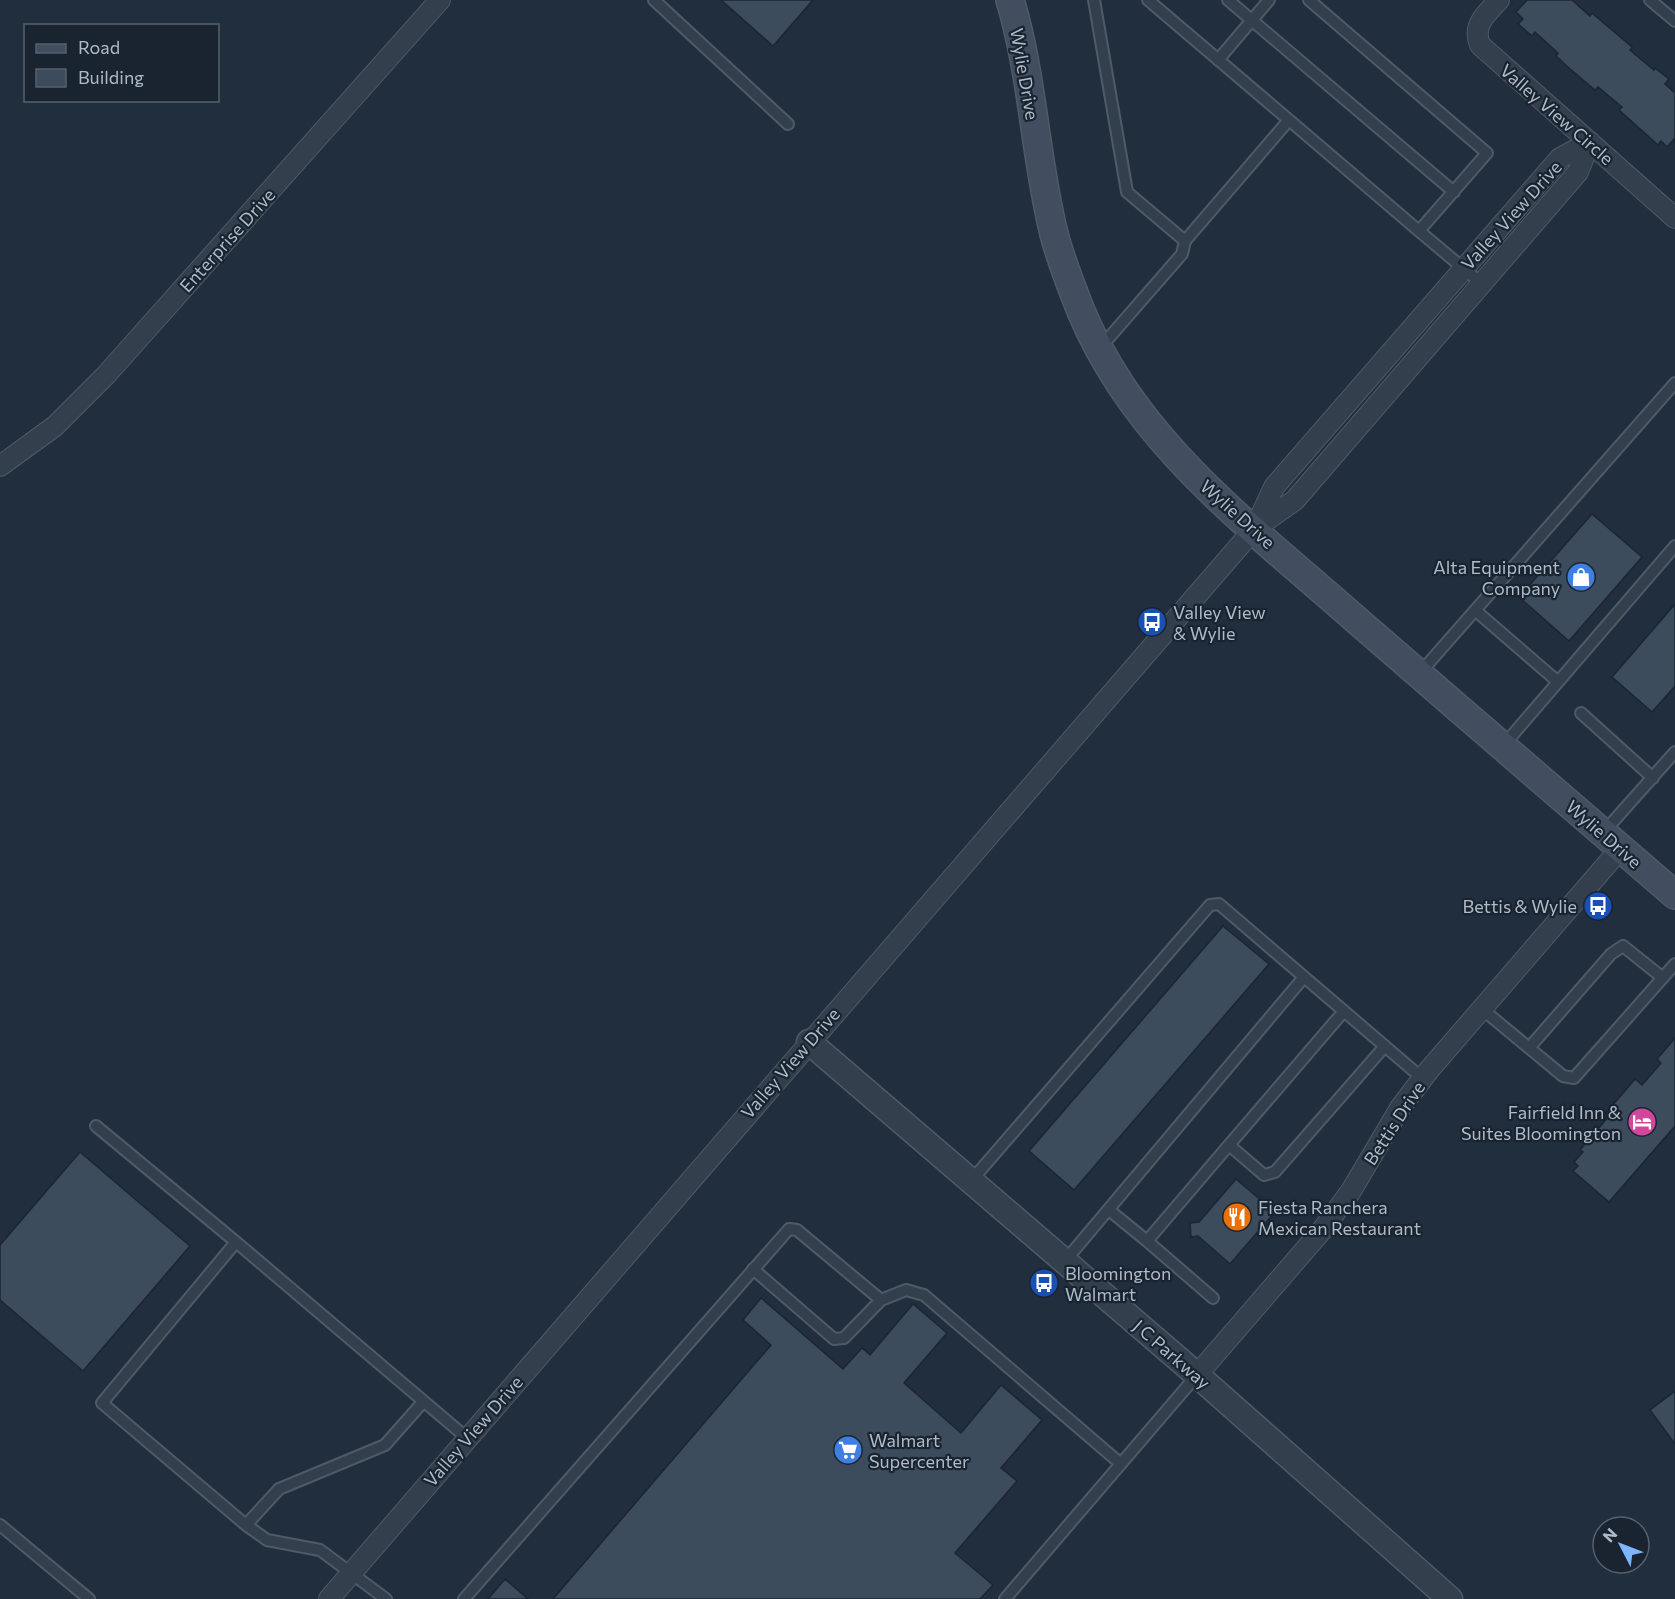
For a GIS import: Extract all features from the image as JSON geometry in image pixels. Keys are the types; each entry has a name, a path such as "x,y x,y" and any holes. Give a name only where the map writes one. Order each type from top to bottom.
{"main road":[{"name":"Wylie Drive","path":"1010,0 1025,67 1053,231 1074,292 1099,348 1112,374 1153,432 1180,461 1254,529 1419,675 1675,895"}],"street":[{"name":"Enterprise Drive","path":"0,466 55,426 106,375 440,0"},
{"name":"Valley View Circle","path":"1499,0 1478,23 1476,36 1480,45 1675,218"},
{"name":"Valley View Drive","path":"1254,529 1274,487 1463,269 1560,158 1590,142"},
{"name":"Valley View Drive","path":"329,1599 1254,529 1295,500 1578,172 1590,142"},
{"name":"Bettis Drive","path":"1197,1375 1323,1229 1351,1191 1400,1108 1422,1078 1482,1009 1612,841"},
{"name":"J C Parkway","path":"809,1042 1197,1375 1450,1599"}],"lane":[{"path":"654,0 788,124"},
{"path":"1095,0 1127,192 1185,241"},
{"path":"1148,0 1481,284"},
{"path":"1228,0 1454,192"},
{"path":"1218,60 1269,0"},
{"path":"1309,0 1487,153 1419,231"},
{"path":"1650,0 1675,21"},
{"path":"1099,348 1182,254 1185,241 1289,120"},
{"path":"1419,675 1675,383"},
{"path":"1502,746 1675,546"},
{"path":"1476,611 1557,681"},
{"path":"1581,713 1653,777"},
{"path":"1612,841 1653,777 1675,752"},
{"path":"971,1181 1210,905 1219,904 1422,1078"},
{"path":"1529,1048 1611,954 1623,946 1663,978"},
{"path":"1482,1009 1563,1076 1574,1078 1675,964"},
{"path":"1065,1262 1304,977"},
{"path":"1147,1241 1344,1011"},
{"path":"1229,1145 1264,1175 1275,1172 1385,1046"},
{"path":"96,1126 467,1438"},
{"path":"1108,1210 1213,1298"},
{"path":"464,1599 789,1229 797,1230 881,1300"},
{"path":"236,1242 102,1403 246,1526 267,1540 321,1550 354,1572 387,1599"},
{"path":"753,1269 834,1339 844,1338 881,1300 906,1290 924,1295 1121,1464"},
{"path":"1005,1599 1197,1375"},
{"path":"246,1526 279,1489 385,1445 423,1402"},
{"path":"0,1525 89,1599"}],"building":[{"path":"721,0 813,0 773,46"},
{"path":"1527,0 1572,0 1590,16 1592,13 1632,47 1630,50 1669,79 1665,84 1675,93 1675,138 1667,147 1661,141 1658,145 1619,110 1622,107 1598,87 1595,90 1569,68 1556,56 1558,53 1535,32 1532,36 1518,24 1523,19 1516,12"},
{"name":"Alta Equipment Company","path":"1592,514 1642,557 1569,641 1519,597"},
{"path":"1675,604 1675,686 1652,712 1612,677"},
{"path":"1223,926 1269,964 1074,1190 1029,1151"},
{"name":"Fairfield Inn & Suites Bloomington","path":"1675,1038 1675,1126 1609,1202 1573,1171 1578,1166 1574,1162 1583,1152 1580,1150 1609,1116 1606,1113 1635,1079 1642,1085 1661,1063 1657,1059"},
{"path":"80,1152 190,1246 83,1371 0,1300 0,1245"},
{"name":"Fiesta Ranchera Mexican Restaurant","path":"1236,1179 1275,1212 1230,1264 1198,1236 1191,1237 1190,1223 1199,1222"},
{"name":"Walmart Supercenter","path":"761,1298 843,1369 862,1348 870,1355 913,1304 947,1333 904,1383 961,1433 1001,1385 1042,1420 1001,1468 1017,1481 955,1553 993,1585 980,1599 553,1599 771,1345 743,1320"},
{"path":"1675,1391 1675,1444 1650,1410"},
{"path":"505,1579 528,1599 488,1599"}],"place":[{"name":"Alta Equipment Company","path":"1581,577"},
{"name":"Valley View & Wylie","path":"1152,622"},
{"name":"Bettis & Wylie","path":"1598,906"},
{"name":"Fairfield Inn & Suites Bloomington","path":"1642,1122"},
{"name":"Fiesta Ranchera Mexican Restaurant","path":"1237,1217"},
{"name":"Bloomington Walmart","path":"1044,1283"},
{"name":"Walmart Supercenter","path":"848,1450"}]}
